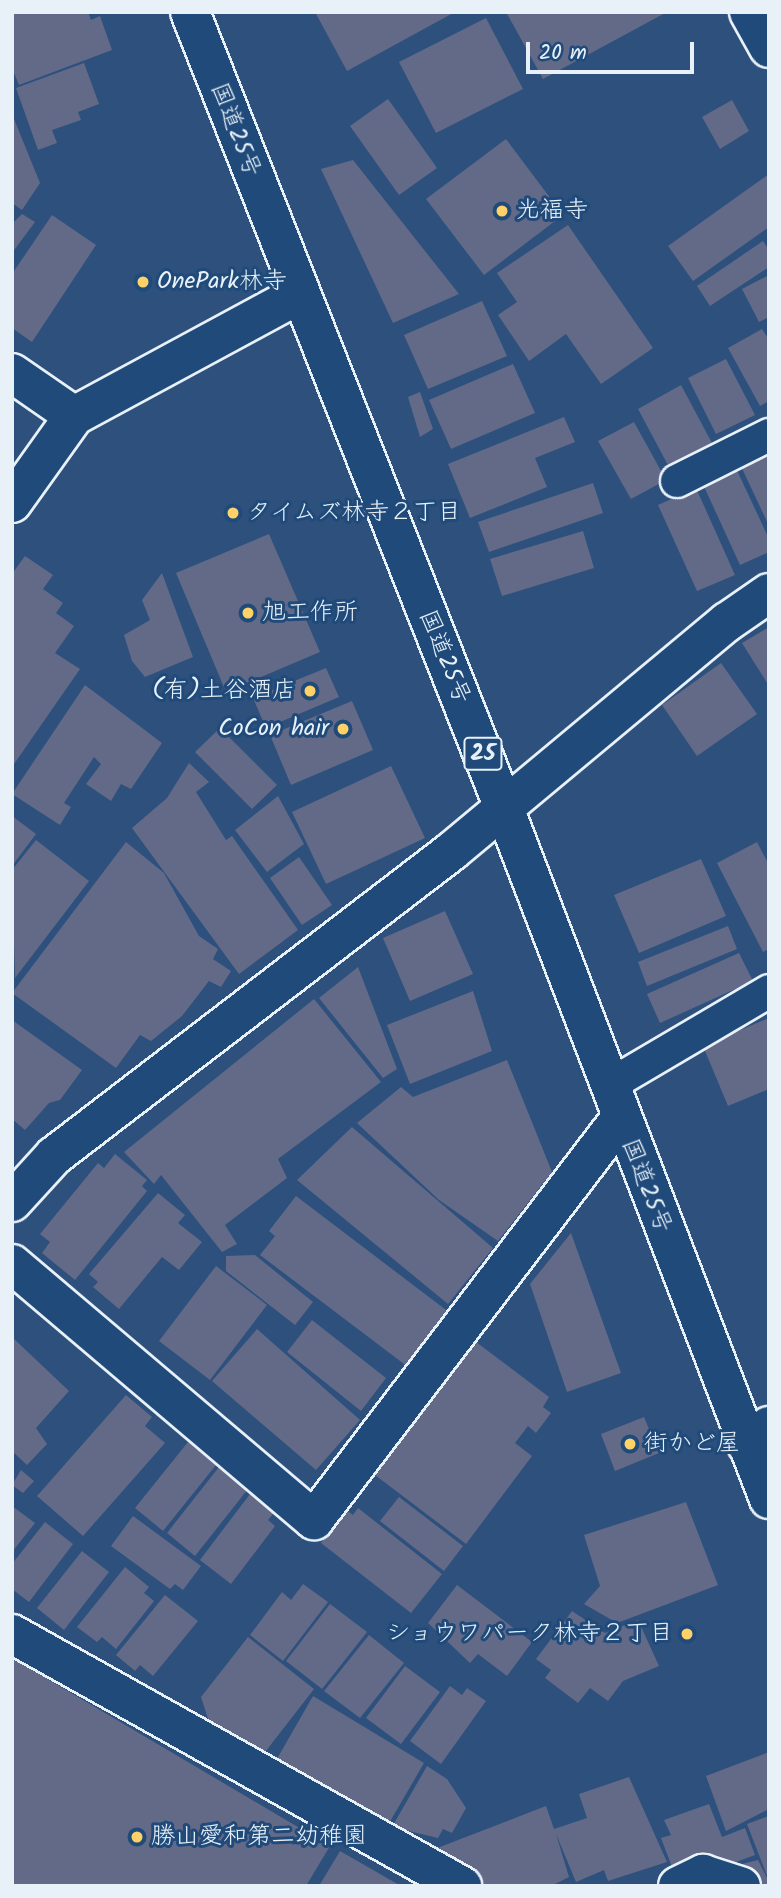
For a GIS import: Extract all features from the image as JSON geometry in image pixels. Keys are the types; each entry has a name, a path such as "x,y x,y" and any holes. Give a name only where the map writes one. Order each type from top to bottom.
{"main road":[{"name":"国道25号","path":"190,12 504,808 614,1102 758,1435 769,1499"},
{"path":"12,503 74,416 300,294"},
{"path":"12,373 74,416"},
{"path":"12,1202 54,1156 504,808 769,593"},
{"path":"12,1264 314,1520 614,1102"},
{"path":"12,1634 462,1886"},
{"path":"678,1886 703,1874 741,1886"}],"lane":[{"path":"677,481 769,435"},
{"path":"614,1102 769,991"}],"building":[{"path":"12,12 88,12 91,20 100,16 112,50 19,85 12,68"},
{"path":"315,12 455,12 347,71"},
{"path":"506,12 667,12 543,79"},
{"path":"486,18 523,89 436,133 399,62"},
{"path":"84,63 99,104 78,112 81,120 52,130 57,143 38,150 16,88"},
{"path":"388,99 437,168 399,195 350,126"},
{"path":"732,100 749,131 720,149 702,117"},
{"path":"12,114 40,183 22,210 12,203"},
{"path":"506,139 563,215 484,275 426,199"},
{"path":"353,160 459,294 393,323 321,169"},
{"path":"769,174 769,227 693,281 668,246"},
{"path":"22,214 35,222 12,253 12,224"},
{"path":"52,215 96,245 32,342 12,328 12,274"},
{"path":"568,225 653,348 601,384 566,334 529,361 498,315 517,302 497,273"},
{"path":"763,241 769,250 769,267 710,306 697,286"},
{"path":"769,275 769,317 759,322 742,289"},
{"path":"482,301 507,356 428,389 404,335"},
{"path":"762,329 769,340 769,401 760,406 728,348"},
{"path":"726,359 755,415 716,434 688,378"},
{"path":"513,364 535,413 451,449 429,400"},
{"path":"681,385 712,443 669,467 638,409"},
{"path":"420,392 433,429 420,437 408,397"},
{"path":"564,417 575,442 535,458 547,487 470,518 448,464"},
{"path":"634,422 666,480 631,499 598,441"},
{"path":"769,447 769,526 739,462"},
{"path":"735,466 769,539 769,552 740,565 702,482"},
{"path":"593,483 603,513 489,552 478,522"},
{"path":"696,488 735,575 697,591 658,505"},
{"path":"583,531 594,568 502,596 490,559"},
{"name":"旭工作所","path":"269,534 320,652 226,692 176,573"},
{"path":"25,556 53,575 43,589 63,603 56,613 74,626 55,653 80,669 12,767 12,574"},
{"path":"162,573 193,657 145,677 132,661 124,635 150,620 142,600"},
{"path":"769,627 769,686 742,643"},
{"path":"721,663 757,714 697,756 662,705"},
{"path":"326,668 339,697 266,728 253,698"},
{"path":"85,685 162,743 131,789 121,784 111,801 86,784 101,764 94,757 64,803 71,807 60,825 12,794"},
{"path":"352,701 373,750 291,785 270,735"},
{"path":"220,728 277,785 252,809 195,752"},
{"path":"189,763 209,782 196,792 226,840 232,836 298,930 239,974 132,828 167,798"},
{"path":"391,766 425,838 326,884 292,812"},
{"path":"278,796 304,844 267,872 235,830"},
{"path":"12,816 36,834 12,866"},
{"path":"36,840 89,881 15,978 12,870"},
{"path":"126,842 164,873 199,936 218,949 213,959 231,971 221,987 209,981 182,1016 151,1041 140,1035 116,1068 12,993"},
{"path":"757,842 769,865 769,949 763,952 717,863"},
{"path":"299,857 332,905 302,925 270,878"},
{"path":"701,859 726,916 639,953 614,895"},
{"path":"445,911 473,974 410,1001 383,938"},
{"path":"728,926 737,949 647,986 638,962"},
{"path":"739,953 753,981 660,1023 647,994"},
{"path":"358,967 397,1069 383,1078 319,998"},
{"path":"473,991 492,1051 410,1084 387,1025"},
{"path":"314,999 381,1082 278,1159 287,1178 225,1225 237,1244 222,1252 161,1175 154,1184 124,1152"},
{"path":"769,1018 769,1089 728,1106 703,1046"},
{"path":"12,1020 82,1070 60,1100 49,1103 25,1130 12,1119"},
{"path":"507,1060 552,1172 498,1241 439,1200 357,1123 401,1087 413,1097"},
{"path":"352,1127 493,1248 448,1304 297,1180"},
{"path":"115,1154 147,1180 142,1186 147,1191 75,1280 42,1253 50,1242 40,1234 98,1163 104,1168"},
{"path":"158,1193 185,1215 178,1223 202,1242 179,1270 162,1257 119,1309 93,1287 98,1282 89,1274"},
{"path":"296,1196 450,1313 408,1367 260,1255 275,1236 269,1231"},
{"path":"571,1233 621,1373 567,1392 530,1284"},
{"path":"255,1255 313,1302 295,1325 226,1271 226,1256"},
{"path":"216,1266 267,1305 210,1380 159,1341"},
{"path":"312,1320 386,1378 361,1411 287,1352"},
{"path":"257,1329 360,1420 316,1470 212,1381"},
{"path":"12,1337 69,1391 36,1428 47,1444 27,1465 12,1451"},
{"path":"476,1342 549,1397 543,1407 551,1413 536,1433 528,1426 515,1443 532,1456 466,1544 375,1475"},
{"path":"126,1395 152,1417 145,1426 165,1443 83,1536 37,1496"},
{"name":"街かど屋","path":"644,1417 659,1453 615,1471 601,1434"},
{"path":"188,1442 216,1465 163,1531 135,1508"},
{"path":"219,1467 248,1489 195,1556 167,1533"},
{"path":"21,1470 34,1481 23,1493 12,1485"},
{"path":"253,1490 277,1509 268,1520 275,1526 231,1584 200,1560"},
{"path":"399,1497 463,1546 444,1571 380,1521"},
{"path":"686,1502 718,1585 617,1623 584,1604 600,1586 584,1535"},
{"path":"12,1506 35,1523 12,1552"},
{"path":"358,1508 442,1574 411,1613 321,1543 346,1510 353,1515"},
{"path":"133,1516 201,1566 183,1590 175,1584 170,1589 111,1546"},
{"path":"45,1522 73,1544 29,1602 12,1589 12,1564"},
{"path":"82,1551 109,1572 64,1630 37,1608"},
{"path":"125,1567 149,1587 144,1593 154,1601 116,1649 102,1637 97,1642 77,1627"},
{"path":"303,1584 328,1602 283,1661 250,1635 282,1592 291,1600"},
{"path":"457,1585 532,1642 507,1676 478,1654 470,1663 428,1623"},
{"path":"165,1595 198,1621 153,1676 140,1665 135,1671 116,1655"},
{"path":"330,1604 367,1632 322,1689 286,1661"},
{"path":"572,1611 605,1633 638,1620 659,1666 623,1681 608,1701 590,1688 578,1703 545,1678 551,1670 536,1659"},
{"path":"369,1635 404,1663 360,1718 324,1691"},
{"path":"248,1637 314,1689 262,1756 209,1722 201,1697"},
{"path":"12,1658 330,1846 306,1886 12,1886"},
{"path":"405,1666 440,1692 401,1744 366,1718"},
{"path":"450,1686 462,1695 467,1688 486,1701 441,1764 410,1741"},
{"path":"313,1696 424,1763 388,1825 274,1764"},
{"path":"769,1752 769,1809 726,1831 706,1776"},
{"path":"427,1766 447,1779 466,1808 452,1833 443,1829 438,1838 392,1827"},
{"path":"629,1777 667,1862 608,1881 604,1870 576,1882 556,1834 569,1877 551,1886 485,1886 427,1852 546,1806 554,1829 587,1818 579,1794"},
{"path":"709,1804 722,1837 745,1828 755,1855 709,1872 702,1855 672,1867 661,1838 671,1835 664,1820"},
{"path":"769,1816 769,1881 747,1824"},
{"path":"340,1851 401,1886 319,1886"},
{"path":"758,1860 769,1886 754,1886 738,1865"}],"place":[{"name":"光福寺","path":"502,211"},
{"name":"OnePark林寺","path":"143,282"},
{"name":"タイムズ林寺２丁目","path":"233,513"},
{"name":"旭工作所","path":"248,613"},
{"name":"(有)土谷酒店","path":"310,691"},
{"name":"CoCon hair","path":"343,729"},
{"name":"街かど屋","path":"630,1444"},
{"name":"ショウワパーク林寺２丁目","path":"687,1634"},
{"name":"勝山愛和第二幼稚園","path":"137,1837"}]}
